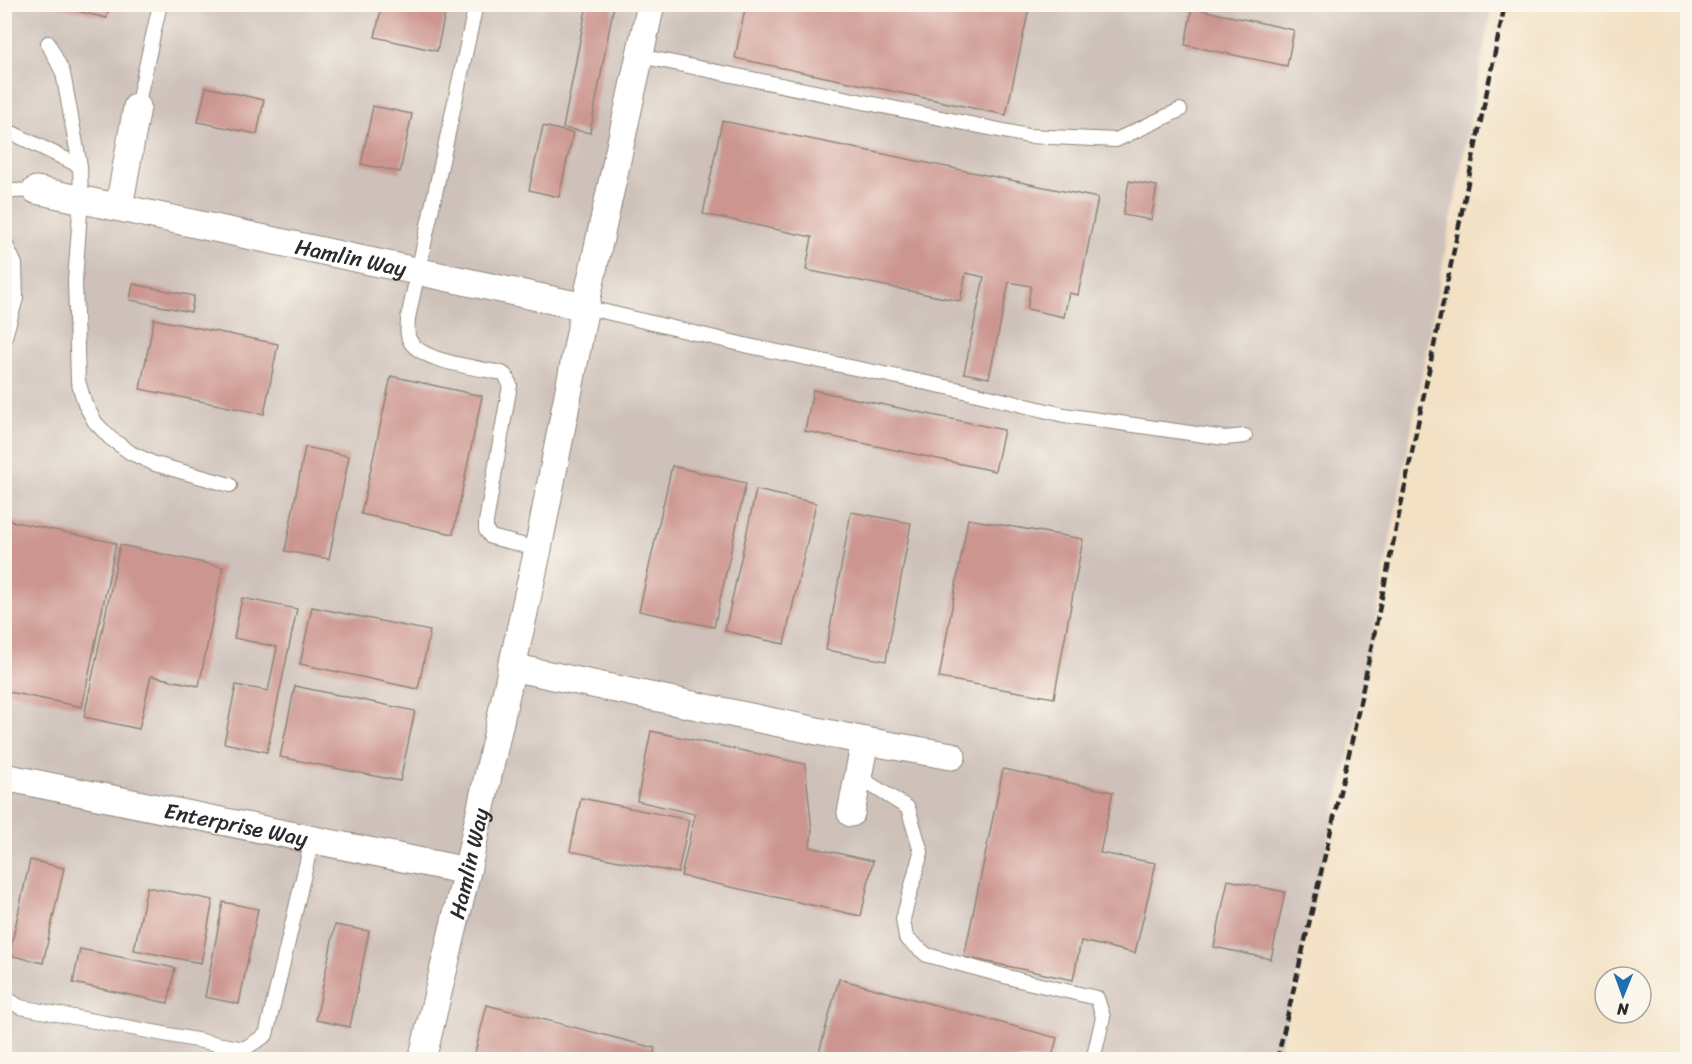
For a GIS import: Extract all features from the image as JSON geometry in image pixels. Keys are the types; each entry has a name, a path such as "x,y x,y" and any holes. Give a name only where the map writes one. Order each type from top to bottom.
{"street":[{"name":"Hamlin Way","path":"422,1059 467,871 538,549 585,307 651,4"},
{"path":"119,207 136,107"},
{"name":"Hamlin Way","path":"36,190 585,307"},
{"path":"511,667 865,741 952,756"},
{"path":"851,813 865,741"},
{"name":"Enterprise Way","path":"4,777 467,871"}],"lane":[{"path":"136,107 160,4"},
{"path":"476,4 408,318 407,332 410,341 419,351 436,358 502,373 506,376 510,385 486,530 491,537 538,549"},
{"path":"48,43 63,73 80,166 81,199 75,281 78,381 85,404 95,422 110,438 131,453 155,464 230,485"},
{"path":"640,56 1028,136 1116,140 1180,110"},
{"path":"4,129 80,166"},
{"path":"4,194 36,190"},
{"path":"4,241 15,264 16,298 4,340"},
{"path":"585,307 749,346 956,389 1064,415 1224,438 1245,436"},
{"path":"857,776 908,808 921,852 903,919 906,938 927,955 1097,998 1103,1017 1093,1059"},
{"path":"4,997 20,1007 244,1049 266,1035 312,840"}],"shaded area":[{"path":"5,5 1492,5 1353,736 1277,1059 5,1060"}],"building":[{"path":"46,4 110,4 107,18"},
{"path":"382,4 447,4 437,51 375,37"},
{"path":"587,4 614,4 590,133 563,128"},
{"path":"746,4 1030,4 1006,115 735,58"},
{"path":"1192,8 1294,30 1287,66 1185,45"},
{"path":"206,87 264,100 257,134 198,122"},
{"path":"373,106 412,114 400,172 361,164"},
{"path":"722,121 1098,198 1078,295 1069,293 1064,317 1027,309 1031,286 1009,282 989,378 964,373 984,277 966,273 960,301 806,270 812,237 703,214"},
{"path":"543,126 573,133 559,197 529,190"},
{"path":"1129,181 1157,186 1151,220 1123,215"},
{"path":"133,284 194,296 191,312 130,300"},
{"path":"154,319 278,344 264,414 140,389"},
{"path":"391,376 482,396 453,534 361,514"},
{"path":"813,390 1004,430 995,471 805,431"},
{"path":"305,447 349,456 329,559 285,551"},
{"path":"672,466 746,483 714,627 639,611"},
{"path":"756,490 816,503 784,644 725,631"},
{"path":"851,512 911,523 886,661 826,650"},
{"path":"968,519 1083,539 1054,698 939,678"},
{"path":"6,520 116,543 82,707 4,691 4,529"},
{"path":"120,545 223,567 199,686 151,676 139,729 84,717"},
{"path":"242,598 297,609 267,752 224,743 236,685 268,691 277,647 234,638"},
{"path":"312,607 430,631 418,689 300,664"},
{"path":"295,686 415,711 400,781 280,757"},
{"path":"651,731 805,764 812,831 810,847 873,861 861,916 681,876 695,814 637,801"},
{"path":"1003,769 1113,792 1100,853 1156,863 1135,953 1081,941 1073,980 964,957"},
{"path":"581,798 689,820 678,873 570,851"},
{"path":"30,860 64,868 43,963 9,955"},
{"path":"1228,880 1285,892 1271,959 1214,947"},
{"path":"147,887 213,900 201,963 134,950"},
{"path":"223,902 258,909 239,1004 205,997"},
{"path":"335,925 369,931 350,1027 316,1020"},
{"path":"80,949 175,968 168,1003 73,983"},
{"path":"839,979 1057,1038 1051,1060 817,1060"},
{"path":"487,1005 655,1048 652,1060 473,1060"}],"railway":[{"path":"1277,1060 1353,736 1505,4"}]}
